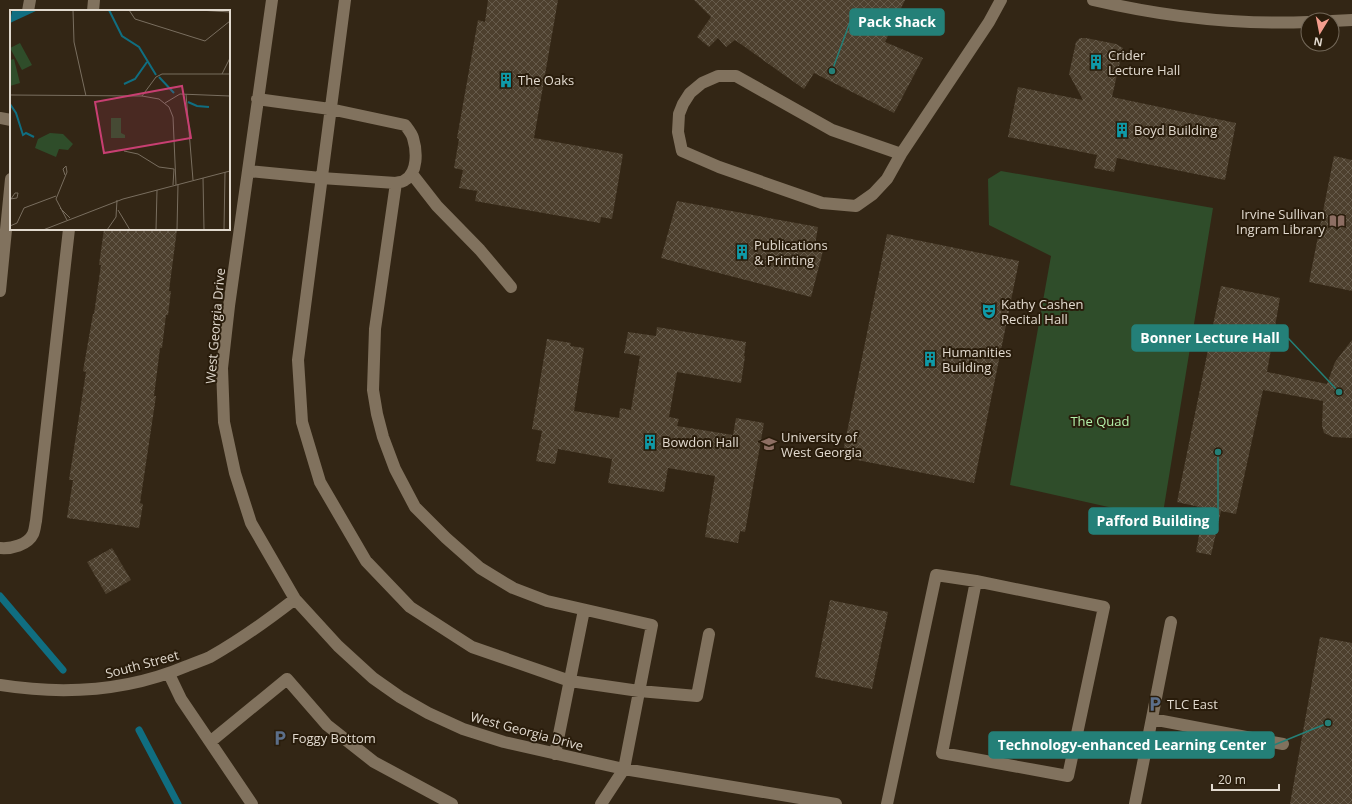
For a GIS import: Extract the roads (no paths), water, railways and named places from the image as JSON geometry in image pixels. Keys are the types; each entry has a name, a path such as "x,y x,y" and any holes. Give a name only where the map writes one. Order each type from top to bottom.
{"street":[{"path":"28,10 30,0"},
{"path":"92,10 94,0"},
{"name":"West Georgia Drive","path":"272,0 229,306 222,368 224,422 235,473 251,523 295,599 338,646 373,678 400,697 463,729 504,742 624,768 836,804"},
{"path":"345,0 298,360 302,422 320,482 366,561 410,607 472,647 570,681 639,691 697,696 709,634"},
{"path":"901,154 832,130 736,76 718,76 702,83 690,93 679,114 678,132 682,150 719,167 822,203 856,206 873,194 887,179 901,154 989,22 1001,0"},
{"path":"1093,0 1140,10 1215,21 1274,24 1300,22"},
{"path":"1340,21 1352,20"},
{"path":"248,171 396,183 405,181 412,174 416,150 413,137 405,125 330,109 257,99"},
{"path":"0,118 10,120"},
{"path":"412,174 437,206 480,250 511,287"},
{"path":"396,183 375,329 373,390 383,437 395,469 415,507 446,538 480,568 513,588 547,602 652,625 624,768 601,804"},
{"path":"0,291 10,189"},
{"path":"0,548 9,549 25,542 33,534 36,521 69,230"},
{"path":"887,804 936,575 976,581 1104,607 1068,776 942,753 976,581"},
{"name":"South Street","path":"0,685 46,690 79,690 105,688 135,683 169,674 209,657 249,633 295,599"},
{"path":"555,754 584,610"},
{"path":"1135,804 1171,622"},
{"path":"169,674 181,699 252,804"},
{"path":"210,742 287,679 328,725 374,762 452,804"},
{"path":"1152,719 1283,744"}],"waterway":[{"path":"0,596 63,670"},
{"path":"139,730 178,804"}],"place":[{"name":"Crider Lecture Hall","path":"1096,62"},
{"name":"Pack Shack","path":"832,71"},
{"name":"The Oaks","path":"506,80"},
{"name":"Boyd Building","path":"1122,130"},
{"name":"Irvine Sullivan Ingram Library","path":"1337,221"},
{"name":"Publications & Printing","path":"742,252"},
{"name":"Kathy Cashen Recital Hall","path":"989,311"},
{"name":"Humanities Building","path":"930,359"},
{"name":"Bonner Lecture Hall","path":"1339,392"},
{"name":"Bowdon Hall","path":"650,442"},
{"name":"University of West Georgia","path":"769,444"},
{"name":"Pafford Building","path":"1218,452"},
{"name":"TLC East","path":"1155,704"},
{"name":"Technology-enhanced Learning Center","path":"1328,723"},
{"name":"Foggy Bottom","path":"280,738"}],"park label":[{"name":"The Quad","path":"1100,421"}]}
